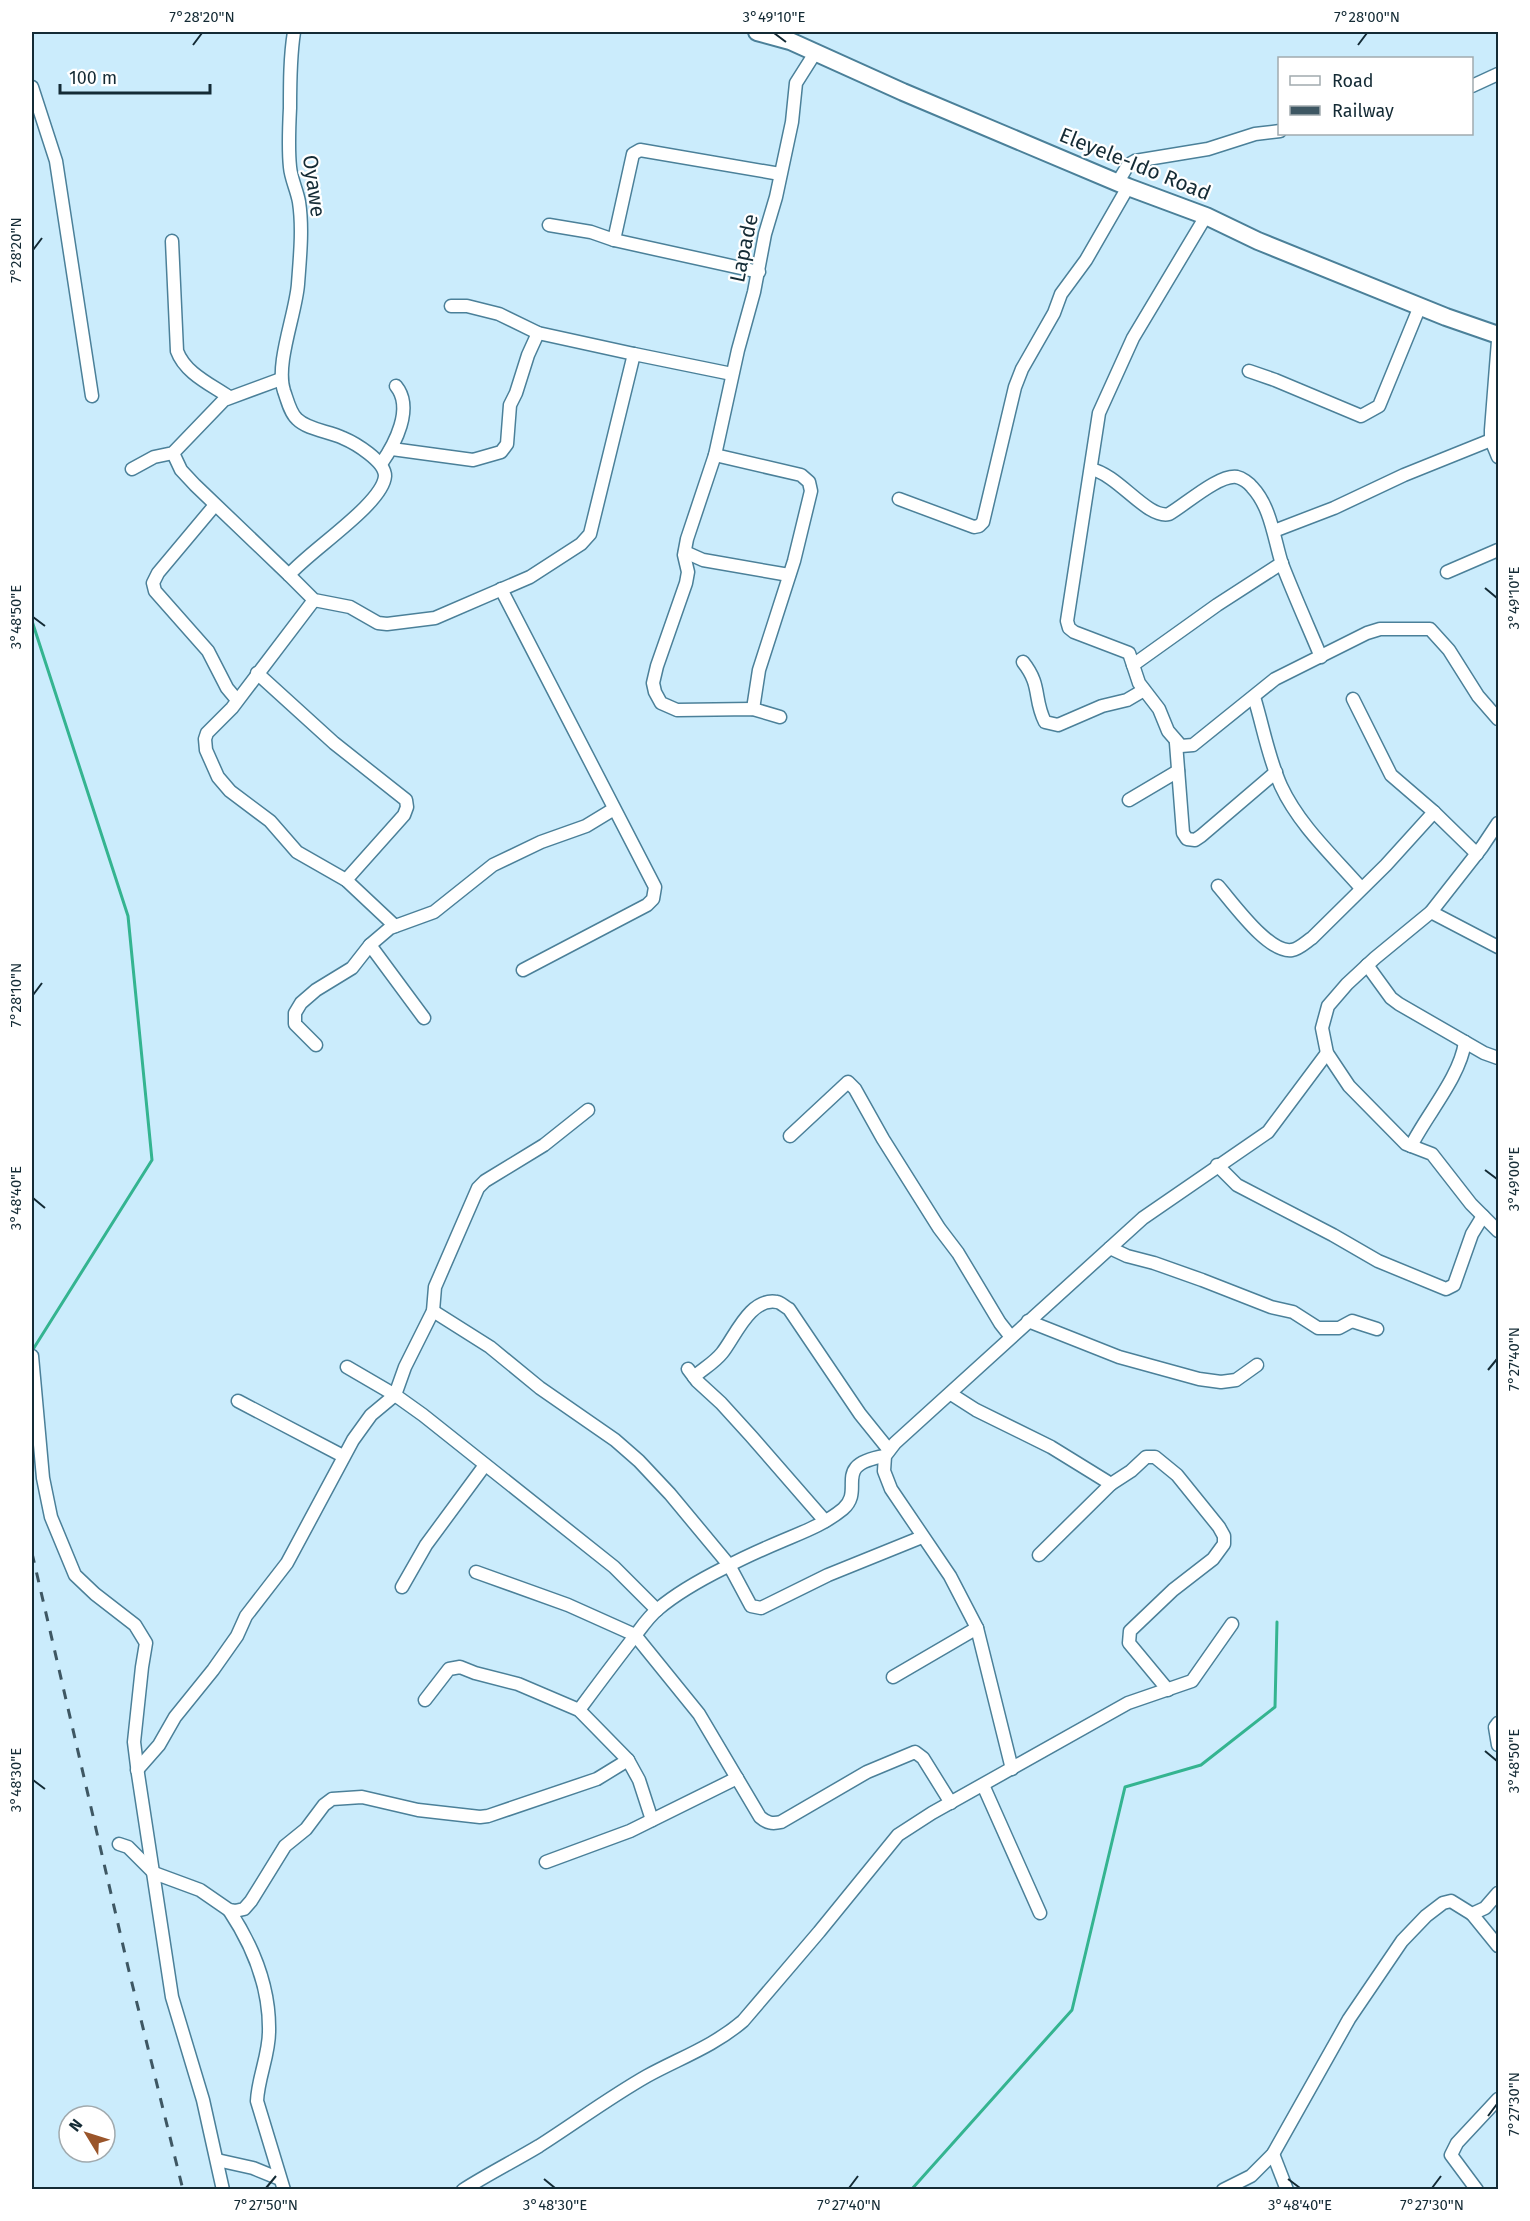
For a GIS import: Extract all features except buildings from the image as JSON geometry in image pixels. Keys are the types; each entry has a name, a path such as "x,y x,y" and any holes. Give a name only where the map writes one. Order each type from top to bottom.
{"main road":[{"name":"Eleyele-Ido Road","path":"757,32 790,41 913,96 1123,184 1206,216 1258,241 1498,335"}],"street":[{"name":"Oyawe","path":"281,379 297,297 300,260 299,200 289,166 289,63 294,32"},
{"name":"Lapade","path":"753,709 676,710 661,703 653,683 686,583 688,572 685,552 715,455 732,374 759,272 765,234 792,122 796,83 814,52"},
{"path":"1473,86 1498,74"},
{"path":"32,87 56,161 92,396"},
{"path":"899,499 974,527 983,522 1015,387 1022,369 1068,282 1086,260 1123,184 1128,165 1135,161 1208,149 1255,134 1278,131"},
{"path":"614,240 635,151 780,174"},
{"path":"1206,216 1133,338 1099,413 1067,621 1069,628 1074,632 1125,650 1131,657 1144,690 1159,710 1176,743 1185,838 1192,840 1201,836 1276,772"},
{"path":"549,225 591,232 614,240 759,272"},
{"path":"172,241 177,351 180,360 188,369 229,397"},
{"path":"451,306 467,306 499,314 538,333 732,374"},
{"path":"1249,371 1361,416 1379,406 1420,306"},
{"path":"392,449 473,460 501,452 507,444 510,405 538,333"},
{"path":"1498,341 1491,440 1498,457"},
{"path":"173,453 181,470 314,600 350,607 378,623 435,618 530,577 581,544 590,534 634,354"},
{"path":"132,469 154,457 173,453 216,406 229,397 281,379 297,420 343,438 368,453 381,464 385,471 383,486 377,495 289,575"},
{"path":"381,464 392,449 399,432 403,394 396,386"},
{"path":"1274,531 1334,508 1404,475 1491,440"},
{"path":"715,455 801,475 809,482 811,491 789,575 759,670 753,709 780,717"},
{"path":"1091,469 1114,479 1152,511 1162,516 1169,514 1220,481 1239,477 1253,487 1274,531 1282,563 1321,657"},
{"path":"215,505 158,573 153,583 155,591 208,651 227,688 237,700"},
{"path":"1447,572 1498,550"},
{"path":"685,552 703,560 721,564 789,575"},
{"path":"1133,665 1217,605 1282,563"},
{"path":"501,589 655,887 653,899 647,905 523,970"},
{"path":"314,600 237,700 212,726 205,739 206,750 218,777 230,791 270,821 297,852 346,880 395,926"},
{"path":"1176,743 1186,747 1193,745 1275,679 1367,633 1380,629 1430,629 1449,650 1478,696 1498,719"},
{"path":"1023,662 1034,675 1038,689 1038,708 1045,722 1058,725 1102,706 1127,700 1144,690"},
{"path":"257,673 334,743 406,800 407,807 404,815 346,880"},
{"path":"1254,697 1263,727 1264,739 1281,785 1303,824 1361,888"},
{"path":"1353,699 1391,775 1434,812 1477,854"},
{"path":"1129,800 1178,771"},
{"path":"316,1045 295,1024 295,1013 301,1003 316,990 352,968 370,945 390,928 434,912 493,865 541,842 586,826 614,809"},
{"path":"1218,886 1274,946 1290,951 1312,938 1386,865 1434,812"},
{"path":"1498,823 1494,837 1477,854 1431,912 1367,965 1328,1006 1322,1028 1327,1053 1349,1086 1398,1137 1411,1146 1432,1154 1471,1204 1498,1231"},
{"path":"1431,912 1498,947"},
{"path":"370,945 424,1017"},
{"path":"1367,965 1399,1004 1498,1059"},
{"path":"1411,1146 1452,1076 1462,1055 1465,1042"},
{"path":"1012,1769 977,1628 950,1576 891,1489 884,1471 887,1453 895,1443 1011,1337 1160,1205 1273,1128 1327,1053"},
{"path":"790,1136 848,1082 855,1089 884,1139 1011,1337"},
{"path":"137,1770 159,1745 175,1717 237,1636 246,1616 287,1563 343,1456 370,1415 395,1395 405,1367 433,1311 435,1287 478,1188 485,1181 544,1145 588,1110"},
{"path":"1217,1165 1237,1185 1333,1234 1378,1261 1446,1289 1454,1285 1469,1242 1483,1216"},
{"path":"1110,1248 1271,1307 1293,1312 1318,1328 1339,1328 1352,1321 1377,1329"},
{"path":"825,1521 691,1373 720,1356 738,1327 759,1304 777,1302 789,1309 887,1453"},
{"path":"433,1311 490,1347 540,1388 615,1440 639,1461 670,1494 729,1565 751,1606 761,1608 828,1575 922,1537"},
{"path":"1029,1321 1119,1357 1199,1379 1221,1382 1236,1380 1257,1365"},
{"path":"32,1356 43,1478 51,1517 75,1575 135,1625 146,1643 134,1742 137,1770 172,1997 203,2100 223,2190"},
{"path":"347,1367 423,1414 614,1567 657,1610"},
{"path":"951,1394 976,1410 1051,1447 1111,1484"},
{"path":"238,1401 343,1456"},
{"path":"579,1710 635,1635 657,1610 729,1565 825,1521 847,1504 852,1491 850,1483 856,1466 868,1459 887,1453"},
{"path":"1039,1555 1111,1484 1131,1471 1146,1457 1155,1457 1177,1475 1219,1527 1224,1536 1224,1544 1213,1559 1173,1590 1130,1630 1129,1643 1168,1690"},
{"path":"402,1587 426,1545 485,1465"},
{"path":"476,1572 568,1605 635,1635 699,1714 760,1817 767,1822 774,1824 867,1772 915,1752 923,1758 951,1803"},
{"path":"463,2190 540,2145 649,2075 717,2041 731,2031 743,2021 819,1932 898,1835 1128,1703 1192,1681 1232,1624"},
{"path":"893,1677 977,1628"},
{"path":"425,1700 449,1669 454,1667 518,1684 579,1710 628,1760 639,1780 652,1820"},
{"path":"1498,1723 1495,1727 1498,1745"},
{"path":"229,1910 244,1909 285,1846 306,1829 324,1805 332,1799 362,1797 418,1810 488,1816 597,1779 628,1760"},
{"path":"546,1862 630,1831 737,1778"},
{"path":"983,1785 1040,1913"},
{"path":"119,1844 129,1847 154,1873 200,1890 229,1910 247,1938 258,1964 267,2003 270,2033 258,2090 258,2101 282,2184"},
{"path":"1472,1914 1485,1908 1498,1893"},
{"path":"1223,2190 1251,2176 1273,2154 1349,2019 1402,1941 1426,1916 1443,1903 1451,1901 1472,1914 1498,1946"},
{"path":"1477,2190 1451,2155 1457,2143 1498,2099"},
{"path":"1273,2154 1287,2190"},
{"path":"217,2160 253,2168 282,2184"}],"waterway":[{"path":"32,621 128,916 152,1160 32,1351"},
{"path":"911,2190 1072,2010 1125,1787 1201,1765 1275,1707 1277,1622"}],"railway":[{"path":"32,1553 128,1967 183,2190"}]}
